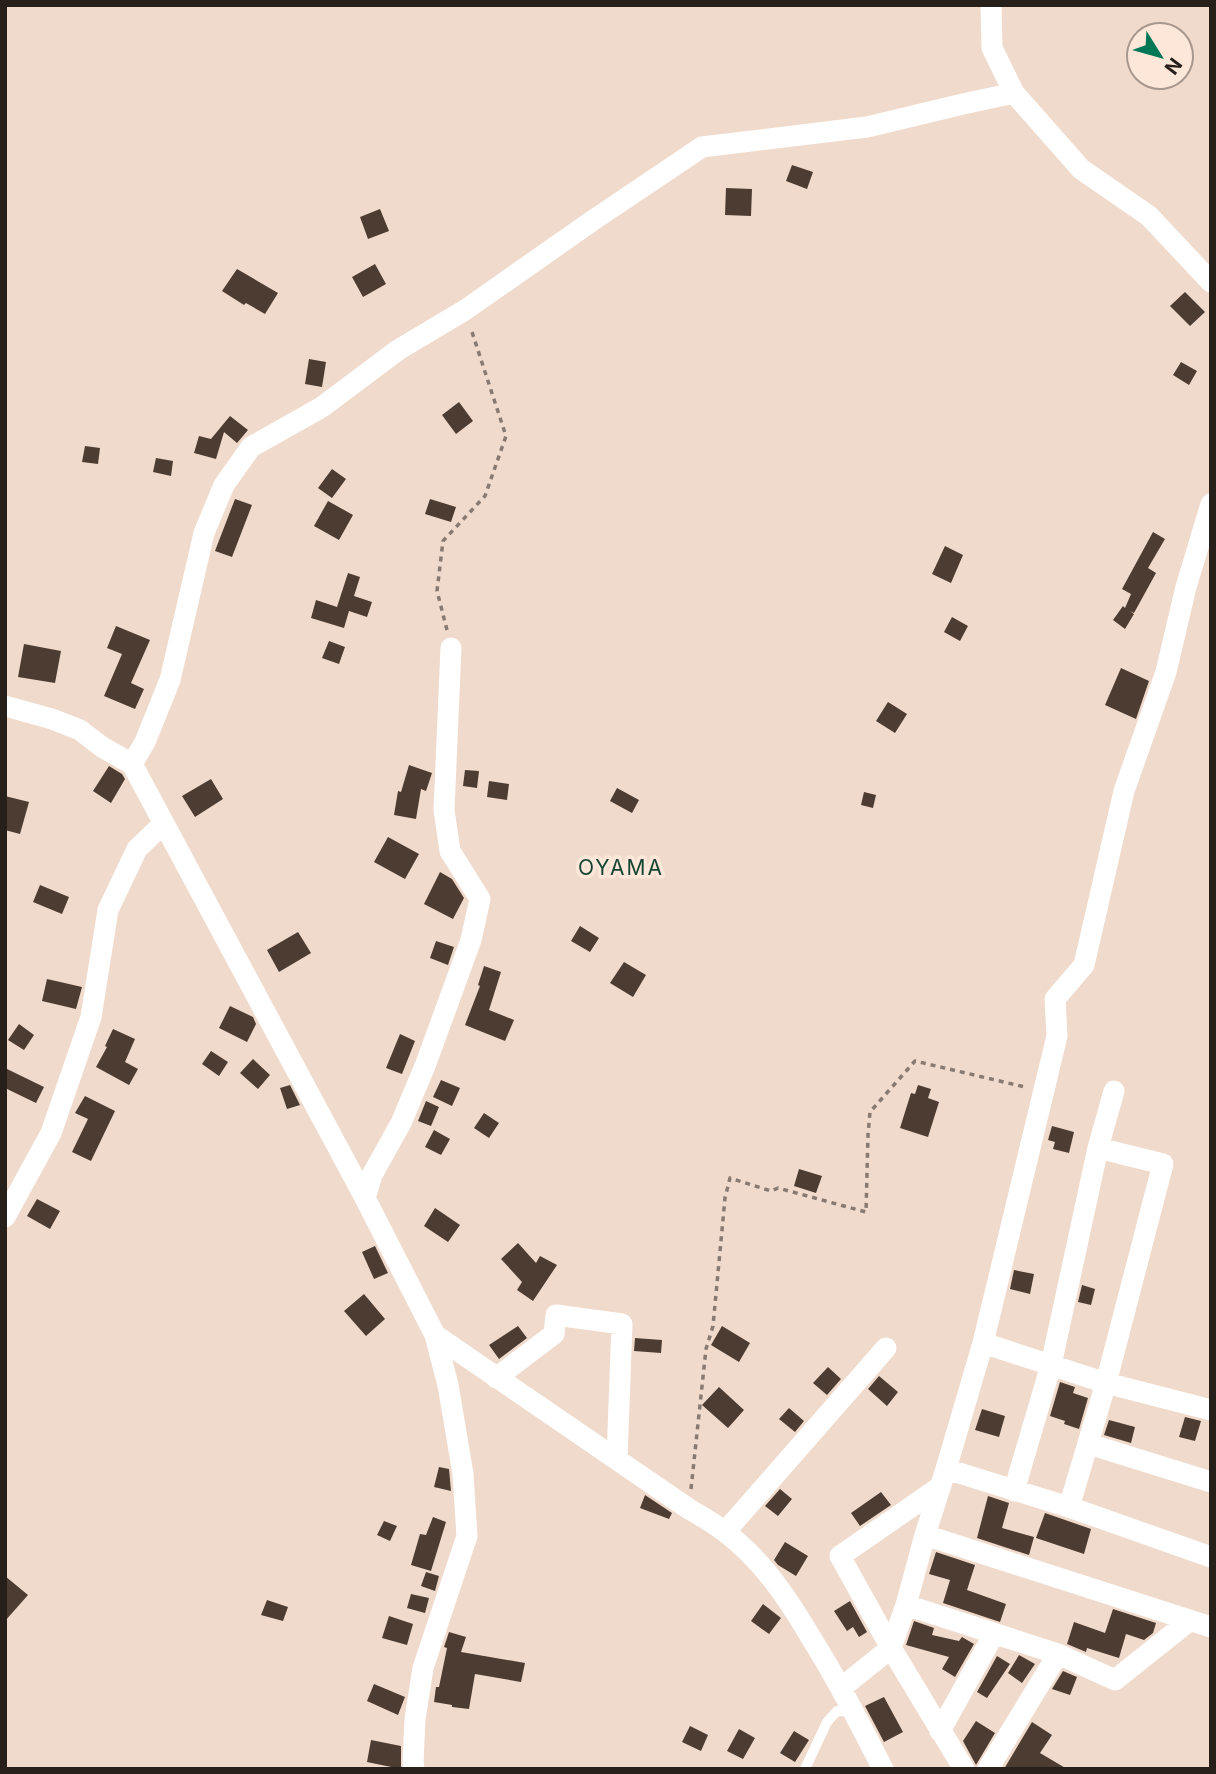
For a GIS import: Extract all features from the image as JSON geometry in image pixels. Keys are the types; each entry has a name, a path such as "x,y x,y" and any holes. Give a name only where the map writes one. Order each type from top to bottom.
{"street":[{"path":"991,5 992,48 1014,93 1082,169 1149,216 1211,282"},
{"path":"132,764 145,742 170,680 204,533 224,485 251,447 322,407 398,350 465,310 702,147 867,127 1014,93"},
{"path":"841,1688 891,1648 906,1605 982,1343 1044,1092 1057,1036 1055,999 1084,965 1124,791 1166,673 1186,587 1211,505"},
{"path":"365,1198 372,1175 392,1142 425,1066 471,940 480,900 450,851 444,810 450,648"},
{"path":"5,706 80,730 102,747 132,764 365,1198 435,1335 448,1385 463,1474 467,1536 423,1668 415,1719 414,1769"},
{"path":"5,1217 51,1132 91,1017 108,910 137,849 163,824"},
{"path":"1014,1491 1051,1365 1098,1148 1114,1091"},
{"path":"1069,1507 1106,1383 1163,1164 1098,1148"},
{"path":"496,1378 554,1334 556,1315 622,1324 617,1458"},
{"path":"435,1335 725,1532 758,1562 789,1600 834,1673 883,1769"},
{"path":"982,1343 1106,1383 1211,1410"},
{"path":"725,1532 887,1348"},
{"path":"1089,1444 1211,1482"},
{"path":"964,1769 891,1648 840,1556 943,1478 1014,1491 1069,1507 1211,1557"},
{"path":"925,1535 1211,1627"},
{"path":"906,1605 1058,1654 1115,1681 1189,1620"},
{"path":"940,1731 994,1634"},
{"path":"988,1769 1058,1654"}],"lane":[{"path":"805,1769 827,1722 837,1711 854,1712"}],"path":[{"path":"450,648 438,591 443,541 485,496 506,436 465,310"},
{"path":"689,1509 706,1349 713,1326 725,1198 730,1178 771,1191 778,1188 866,1212 870,1112 915,1062 1044,1092"}],"building":[{"path":"792,165 813,172 807,189 786,181"},
{"path":"726,188 752,189 751,216 725,215"},
{"path":"380,209 389,231 368,239 360,217"},
{"path":"375,264 386,284 363,297 352,277"},
{"path":"237,269 278,293 265,314 222,291"},
{"path":"1185,292 1205,312 1190,326 1170,306"},
{"path":"309,359 326,362 322,387 305,384"},
{"path":"1181,362 1197,371 1189,385 1173,375"},
{"path":"459,402 473,421 456,434 442,415"},
{"path":"230,416 248,430 237,443 224,432 216,459 194,453 199,436 211,439"},
{"path":"85,446 100,448 98,464 82,462"},
{"path":"156,458 173,461 171,476 153,472"},
{"path":"332,469 346,479 332,498 318,488"},
{"path":"235,499 252,505 232,557 215,551"},
{"path":"430,499 456,507 451,522 425,514"},
{"path":"328,501 353,515 339,540 314,526"},
{"path":"1153,532 1165,539 1148,568 1156,573 1134,613 1130,611 1134,614 1125,629 1113,620 1123,606 1125,608 1131,594 1122,589"},
{"path":"945,546 963,555 951,583 932,574"},
{"path":"348,573 360,577 354,596 372,602 367,617 349,611 344,628 311,618 316,600 337,607"},
{"path":"952,617 968,626 960,641 944,632"},
{"path":"116,626 150,640 131,683 144,689 135,709 104,696 122,654 107,648"},
{"path":"329,641 345,647 339,664 322,658"},
{"path":"24,644 61,651 55,683 18,677"},
{"path":"1121,668 1149,681 1136,719 1105,705"},
{"path":"888,702 907,714 895,733 876,721"},
{"path":"409,765 432,773 426,791 421,789 416,819 394,815 398,791 401,792"},
{"path":"109,766 125,779 111,803 93,791"},
{"path":"465,770 479,771 477,788 463,786"},
{"path":"211,779 223,799 195,817 182,796"},
{"path":"489,781 509,784 507,800 487,797"},
{"path":"617,788 639,800 632,813 610,801"},
{"path":"864,792 876,795 873,808 861,805"},
{"path":"5,796 29,802 20,834 5,830"},
{"path":"388,837 419,854 405,879 374,862"},
{"path":"440,872 452,879 464,898 453,919 424,904"},
{"path":"40,885 69,897 62,914 33,902"},
{"path":"580,926 599,938 590,952 571,941"},
{"path":"298,932 311,953 279,972 267,950"},
{"path":"436,941 454,947 448,965 430,958"},
{"path":"624,962 646,975 633,997 610,983"},
{"path":"484,966 501,972 489,1010 514,1020 505,1041 465,1025 480,986 478,985"},
{"path":"47,979 82,987 76,1009 42,1001"},
{"path":"230,1006 253,1017 256,1024 247,1042 219,1028"},
{"path":"19,1024 34,1035 24,1050 8,1040"},
{"path":"113,1029 135,1039 125,1062 138,1069 129,1085 96,1067"},
{"path":"400,1034 415,1041 402,1074 386,1068"},
{"path":"211,1051 228,1062 219,1076 202,1064"},
{"path":"253,1059 270,1075 258,1089 240,1073"},
{"path":"5,1068 44,1087 36,1103 5,1088"},
{"path":"441,1080 460,1088 452,1106 433,1097"},
{"path":"290,1085 300,1105 287,1109 280,1088"},
{"path":"918,1085 931,1089 928,1098 939,1102 928,1137 900,1128 911,1093 915,1094"},
{"path":"85,1096 115,1111 91,1161 72,1152 88,1119 75,1113"},
{"path":"426,1101 439,1107 431,1126 418,1121"},
{"path":"484,1113 499,1123 489,1138 474,1128"},
{"path":"1052,1126 1074,1132 1069,1153 1053,1149 1055,1142 1048,1140"},
{"path":"434,1130 450,1139 441,1155 425,1147"},
{"path":"799,1169 822,1176 816,1193 794,1186"},
{"path":"37,1199 60,1211 50,1229 27,1216"},
{"path":"435,1208 460,1225 448,1242 424,1226"},
{"path":"518,1243 536,1263 540,1256 557,1265 533,1301 517,1290 522,1282 501,1259"},
{"path":"375,1246 388,1273 374,1279 362,1252"},
{"path":"1014,1270 1034,1274 1030,1294 1010,1289"},
{"path":"1082,1285 1095,1289 1091,1305 1078,1302"},
{"path":"364,1294 385,1319 366,1336 344,1311"},
{"path":"518,1326 527,1338 499,1359 489,1345"},
{"path":"722,1326 750,1343 739,1362 711,1345"},
{"path":"635,1338 662,1340 661,1353 634,1351"},
{"path":"828,1367 841,1379 827,1395 813,1383"},
{"path":"879,1376 898,1392 887,1406 868,1389"},
{"path":"1060,1382 1075,1387 1073,1393 1088,1398 1079,1429 1050,1416"},
{"path":"719,1387 744,1410 728,1428 702,1405"},
{"path":"789,1408 804,1421 795,1432 779,1419"},
{"path":"982,1409 1005,1416 999,1437 975,1430"},
{"path":"1185,1417 1201,1421 1195,1441 1179,1437"},
{"path":"1109,1420 1135,1427 1131,1443 1104,1435"},
{"path":"439,1467 449,1469 451,1491 434,1487"},
{"path":"780,1489 792,1499 778,1516 765,1506"},
{"path":"881,1492 891,1505 860,1526 851,1513"},
{"path":"645,1495 672,1513 669,1519 640,1508"},
{"path":"988,1496 1009,1503 1002,1528 1034,1537 1029,1555 977,1538"},
{"path":"1045,1513 1091,1529 1084,1554 1036,1538"},
{"path":"433,1517 446,1522 431,1571 411,1565 420,1534 426,1535"},
{"path":"384,1521 397,1526 390,1541 377,1535"},
{"path":"785,1542 808,1556 796,1576 774,1560"},
{"path":"936,1552 975,1565 967,1590 1006,1604 1000,1622 943,1603 950,1580 929,1574"},
{"path":"426,1572 439,1576 435,1591 421,1586"},
{"path":"5,1576 28,1595 5,1621"},
{"path":"411,1594 429,1598 425,1613 407,1608"},
{"path":"267,1600 288,1607 283,1621 261,1615"},
{"path":"850,1601 867,1632 859,1637 853,1627 847,1631 834,1611"},
{"path":"763,1604 781,1618 769,1634 751,1621"},
{"path":"1113,1609 1156,1623 1153,1633 1144,1640 1126,1634 1119,1658 1087,1648 1086,1652 1067,1644 1074,1622 1105,1633"},
{"path":"389,1616 413,1624 407,1645 382,1638"},
{"path":"914,1621 934,1628 932,1635 959,1641 962,1637 974,1644 955,1677 942,1669 949,1657 906,1645"},
{"path":"449,1632 466,1637 461,1652 525,1663 521,1682 475,1674 469,1709 434,1702"},
{"path":"1019,1655 1035,1664 1022,1683 1008,1673"},
{"path":"997,1656 1010,1664 987,1698 977,1692"},
{"path":"1063,1671 1077,1677 1070,1695 1052,1689"},
{"path":"374,1684 405,1697 398,1715 367,1701"},
{"path":"884,1697 903,1732 884,1742 865,1706"},
{"path":"976,1721 995,1733 976,1765 963,1741"},
{"path":"1032,1722 1052,1735 1040,1753 1067,1769 1004,1769"},
{"path":"690,1726 708,1735 701,1751 682,1742"},
{"path":"739,1729 755,1738 743,1759 727,1751"},
{"path":"794,1731 809,1740 795,1762 780,1753"},
{"path":"371,1740 401,1746 401,1769 367,1762"}],"district":[{"name":"OYAMA","path":"621,868"}]}
